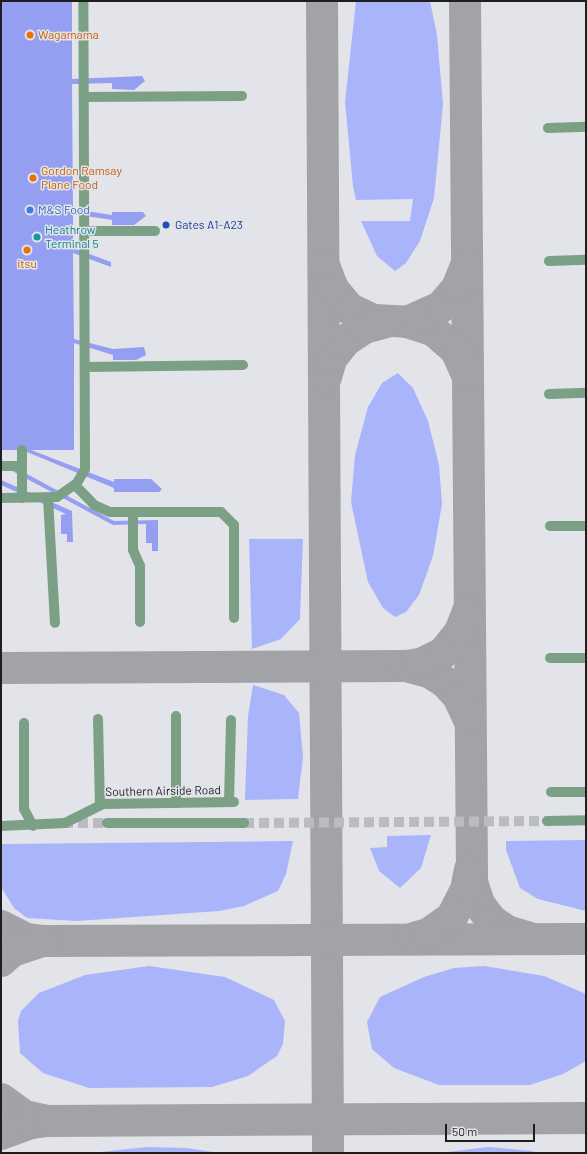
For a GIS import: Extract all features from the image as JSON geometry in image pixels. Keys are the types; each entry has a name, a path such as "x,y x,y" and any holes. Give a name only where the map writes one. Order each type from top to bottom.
{"street":[{"path":"1,498 48,498 60,496 75,485 86,461 83,1"},
{"path":"84,97 242,96"},
{"path":"548,128 586,127"},
{"path":"85,231 155,230"},
{"path":"549,261 586,260"},
{"path":"86,367 243,365"},
{"path":"549,394 586,393"},
{"path":"22,450 22,498"},
{"path":"1,466 22,466"},
{"path":"75,485 103,510 132,512 221,512 234,525 234,618"},
{"path":"48,498 55,622"},
{"path":"132,512 133,550 140,566 140,622"},
{"path":"550,526 586,526"},
{"path":"550,658 586,658"},
{"path":"176,716 176,803"},
{"path":"98,719 100,805"},
{"name":"Southern Airside Road","path":"1,826 33,826 74,821 100,805 232,802 231,720"},
{"path":"24,723 24,809 33,826"},
{"path":"551,792 586,792"},
{"path":"547,821 586,820"},
{"path":"107,823 244,823"}],"shaded area":[{"path":"356,1 430,1 437,35 443,104 434,198 420,241 406,263 395,271 377,256 361,221 410,221 413,199 356,200 353,186 345,102"},
{"path":"398,373 413,388 428,421 439,465 442,504 433,556 419,595 406,612 395,617 383,608 368,582 351,502 355,455 368,407 382,383"},
{"path":"249,539 303,539 300,619 281,639 252,649"},
{"path":"253,685 284,695 299,713 303,757 298,799 245,800 248,716"},
{"path":"431,835 421,868 400,888 379,871 370,848 387,847 387,836"},
{"path":"586,840 586,911 538,899 520,888 506,850 506,841"},
{"path":"293,841 286,874 278,891 244,906 219,911 77,921 27,918 14,908 1,887 1,844"},
{"path":"149,966 225,977 274,1000 285,1021 283,1044 277,1056 248,1076 212,1087 89,1088 43,1073 20,1053 18,1021 21,1011 39,993 85,975"},
{"path":"484,966 544,976 586,994 586,1061 563,1074 530,1085 439,1085 394,1068 372,1049 367,1022 380,997 424,977 454,968"},
{"path":"147,1147 187,1148 219,1153 91,1153"},
{"path":"488,1147 532,1151 538,1153 439,1153"}],"building":[{"name":"Heathrow Terminal 5","path":"1,1 72,1 72,79 142,76 145,81 134,90 112,89 112,83 72,84 73,209 112,215 112,212 143,212 146,216 134,225 112,225 112,220 73,214 73,248 111,262 111,267 73,253 74,339 113,349 144,347 146,355 136,360 113,360 113,355 74,343 74,450 31,450 114,482 114,479 151,479 162,489 159,492 114,492 114,488 22,450 1,450"},
{"path":"1,460 114,521 158,520 158,551 152,551 152,543 146,543 146,524 113,525 1,465"},
{"path":"1,480 72,511 73,542 67,542 67,534 61,534 61,515 66,514 1,485"}],"taxiway":[{"path":"322,1 328,1153"},
{"path":"465,1 472,882 479,904 491,920 507,931 533,939"},
{"path":"407,322 441,307 457,288 466,266"},
{"path":"325,268 333,289 350,309 374,320 407,322 434,331 456,350 467,375"},
{"path":"326,377 331,359 345,341 364,328 387,322"},
{"path":"1,668 406,666 421,664 443,653 460,632 468,611"},
{"path":"406,666 429,672 445,682 458,696 469,720"},
{"path":"414,938 428,934 452,917 466,890 470,869"},
{"path":"1,926 26,939 42,941 586,939"},
{"path":"1,961 12,951 42,941"},
{"path":"1,1099 24,1116 48,1121"},
{"path":"1,1134 31,1123 48,1121 586,1118"}],"tunnel":[{"path":"244,823 547,821"},
{"path":"63,823 107,823"}],"place":[{"name":"Wagamama","path":"30,35"},
{"name":"Gordon Ramsay Plane Food","path":"33,178"},
{"name":"M&S Food","path":"30,210"},
{"name":"Gates A1-A23","path":"166,225"},
{"name":"Heathrow Terminal 5","path":"37,237"},
{"name":"itsu","path":"27,250"}]}
